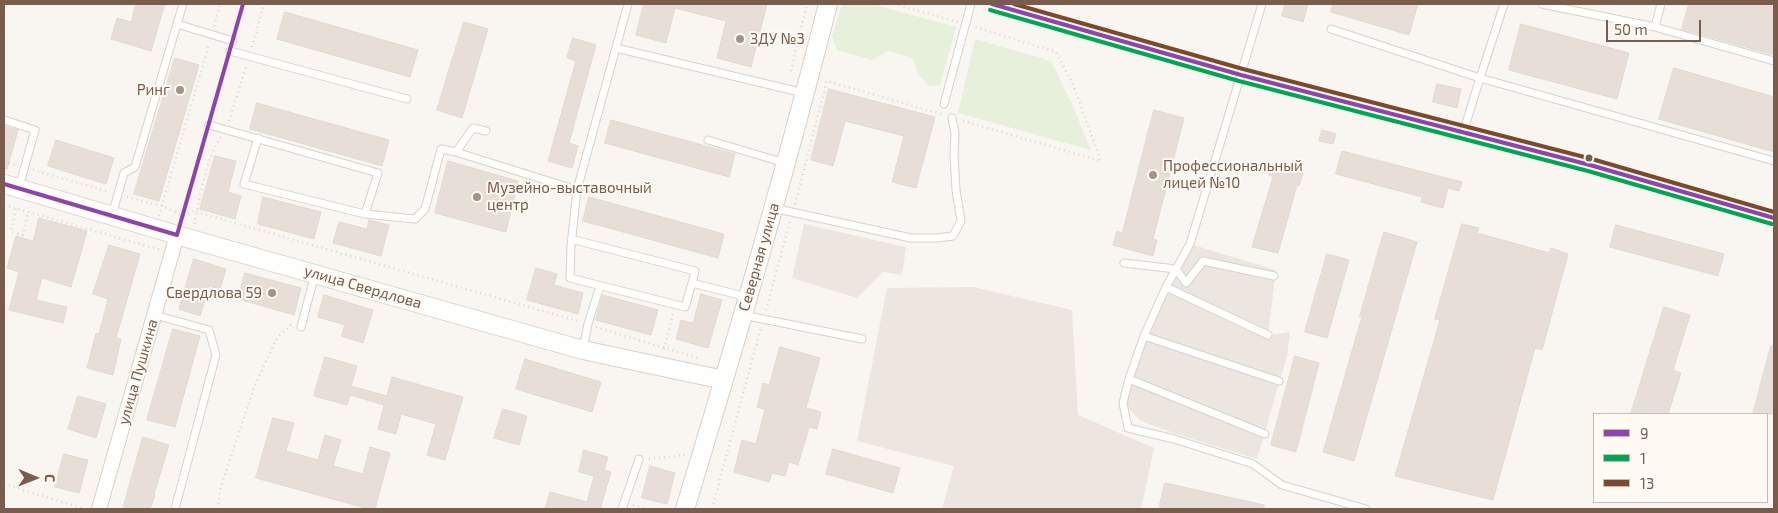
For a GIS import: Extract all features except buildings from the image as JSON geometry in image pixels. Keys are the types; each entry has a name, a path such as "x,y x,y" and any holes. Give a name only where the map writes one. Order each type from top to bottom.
{"street":[{"name":"Северная улица","path":"685,509 743,315 828,4"},
{"name":"улица Свердлова","path":"11,186 583,350 724,380"},
{"name":"улица Пушкина","path":"92,509 155,315 178,235"}],"lane":[{"path":"112,216 124,173 135,167 183,4"},
{"path":"572,239 695,271 685,307 570,278 572,239 577,190 628,4"},
{"path":"944,104 971,4"},
{"path":"1262,4 1190,244 1166,287 1144,336 1129,379 1123,403 1128,428 1174,439 1253,464 1282,485 1366,509"},
{"path":"1463,133 1504,4"},
{"path":"1542,4 1655,27 1774,61"},
{"path":"1655,27 1661,4"},
{"path":"177,24 233,40"},
{"path":"1331,29 1480,78 1774,161"},
{"path":"616,48 805,93"},
{"path":"230,51 407,99"},
{"path":"773,208 911,238 953,236 961,221 956,190 955,133 952,118"},
{"path":"4,120 35,130 11,186"},
{"path":"209,124 378,173 365,214"},
{"path":"456,152 473,128 486,131"},
{"path":"258,138 244,184 365,214 415,219 425,209 441,149 577,190"},
{"path":"708,140 786,163"},
{"path":"1124,263 1176,269 1186,283 1203,261 1274,276"},
{"path":"301,327 316,274"},
{"path":"692,283 747,297"},
{"path":"583,350 588,324 600,286"},
{"path":"1166,287 1268,335"},
{"path":"155,315 209,330 216,355 175,509"},
{"path":"743,315 862,339"},
{"path":"1144,336 1279,381"},
{"path":"1129,379 1264,434"},
{"path":"623,506 639,458"}],"path":[{"path":"156,229 220,4"},
{"path":"196,210 214,146 227,130 264,4"},
{"path":"791,70 807,4"},
{"path":"827,81 1101,161 1072,82 1056,52 894,4"},
{"path":"16,209 11,232 23,235 28,213"},
{"path":"664,349 674,311"},
{"path":"218,509 220,490 262,370 277,338 291,325 301,327"},
{"path":"712,509 762,326"},
{"path":"639,458 654,460 682,456 691,452"},
{"path":"4,484 92,509"},
{"path":"623,506 648,509"}],"shaded area":[{"path":"804,224 906,247 902,275 883,272 857,298 792,278"},
{"path":"1190,244 1276,270 1268,335 1290,332 1287,356 1257,459 1141,421 1123,403 1144,336"},
{"path":"973,287 1072,310 1078,415 1154,448 1141,509 942,509 954,466 857,441 887,288"}],"green space":[{"path":"842,4 872,4 956,27 940,85 929,86 919,75 912,58 889,51 871,60 837,50 832,36"},
{"path":"975,39 1051,61 1072,104 1091,150 958,113"}],"transit line":[{"name":"9","path":"4,184 177,235 243,4"},
{"name":"9","path":"992,4 1241,75 1590,165 1774,218"},
{"name":"13","path":"1014,4 1243,69 1592,159 1774,212"},
{"name":"1","path":"990,10 1239,81 1588,171 1772,224"}],"place":[{"name":"ЗДУ №3","path":"740,39"},
{"name":"Ринг","path":"180,90"},
{"name":"Профессиональный лицей №10","path":"1153,175"},
{"name":"Музейно-выставочный центр","path":"477,197"},
{"name":"Свердлова 59","path":"272,293"}]}
